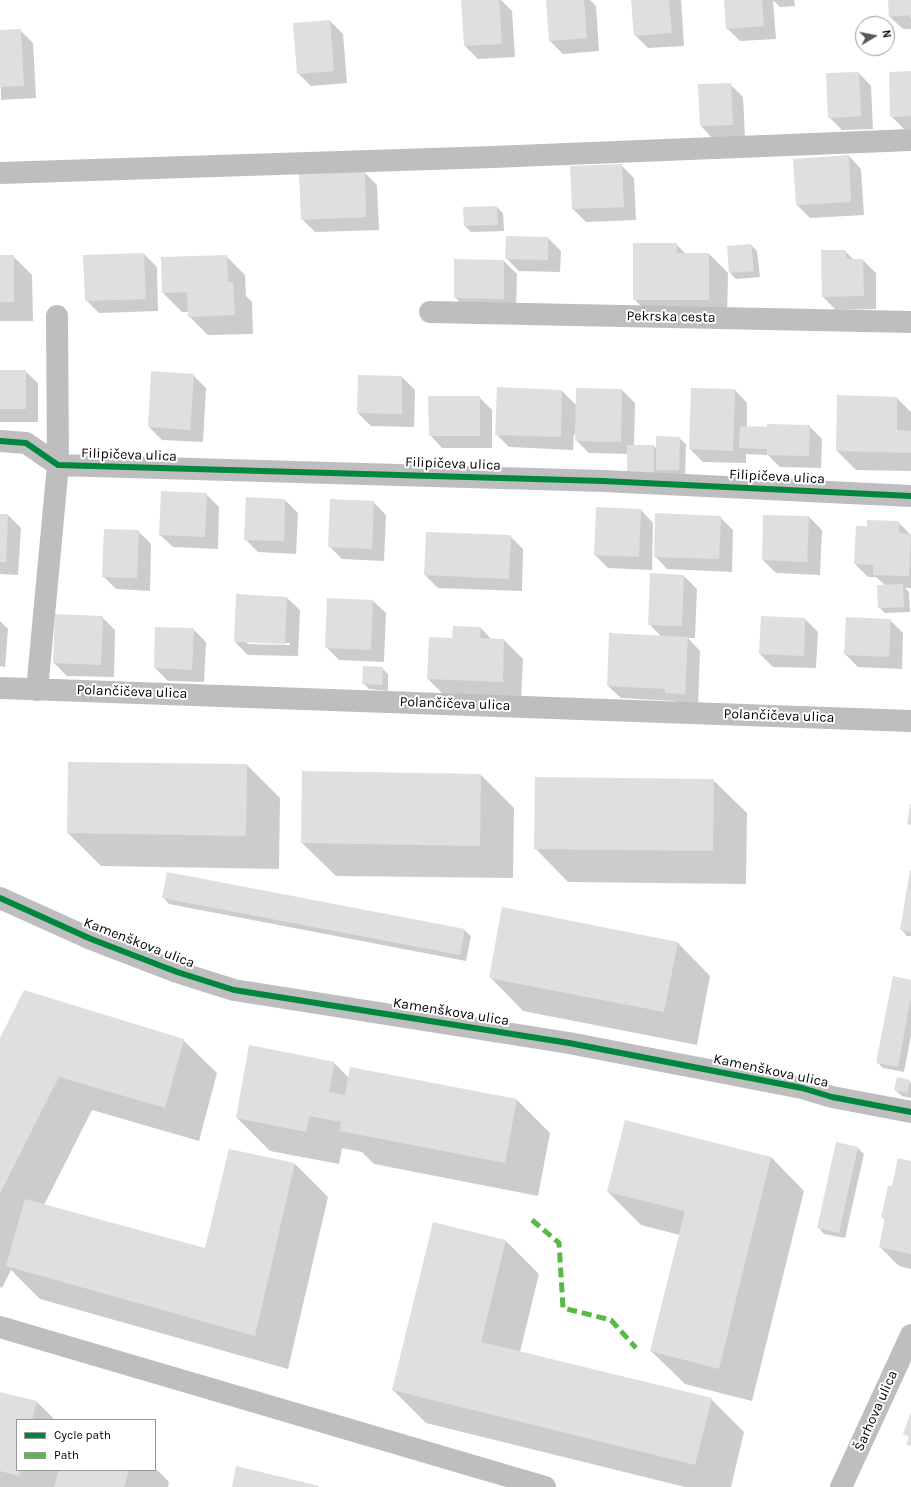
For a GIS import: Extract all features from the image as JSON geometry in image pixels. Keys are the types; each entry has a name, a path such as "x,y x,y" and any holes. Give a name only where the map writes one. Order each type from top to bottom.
{"street":[{"path":"0,173 493,157 911,140"},
{"name":"Pekrska cesta","path":"430,312 911,322"},
{"path":"37,690 58,465 57,316"},
{"path":"0,442 26,443 58,465"},
{"name":"Filipičeva ulica","path":"58,465 603,481 911,496"},
{"name":"Polančičeva ulica","path":"0,688 911,721"},
{"name":"Kamenškova ulica","path":"0,898 91,939 177,972 234,990 568,1043 802,1088 832,1097 911,1112"},
{"path":"0,1327 545,1487"},
{"name":"Šarhova ulica","path":"841,1487 908,1347"}],"building":[{"path":"461,0 499,0 502,44 464,46"},
{"path":"546,0 584,0 587,38 549,41"},
{"path":"631,0 669,0 672,33 634,36"},
{"path":"724,0 762,0 764,26 726,29"},
{"path":"888,0 911,0 911,19 909,15 889,16"},
{"path":"330,20 334,71 297,74 293,23"},
{"path":"21,29 24,86 0,87 0,30"},
{"path":"911,71 911,116 890,117 889,72"},
{"path":"859,72 861,116 828,118 826,73"},
{"path":"731,83 733,125 700,126 698,84"},
{"path":"849,155 851,202 796,205 793,159"},
{"path":"622,164 624,207 572,209 570,166"},
{"path":"365,171 366,217 301,220 299,174"},
{"path":"497,206 498,225 464,226 463,207"},
{"path":"506,236 548,237 548,260 505,259"},
{"path":"633,243 677,243 677,253 709,253 709,300 633,300"},
{"path":"751,244 754,271 729,273 727,246"},
{"path":"821,250 846,250 846,259 863,259 864,296 822,297"},
{"path":"144,253 146,299 85,301 83,255"},
{"path":"0,255 14,255 14,302 0,302"},
{"path":"227,255 228,282 233,282 235,315 188,317 187,292 162,293 161,257"},
{"path":"454,259 504,260 504,299 454,298"},
{"path":"0,370 26,370 26,409 0,409"},
{"path":"151,371 194,374 190,430 148,427"},
{"path":"358,375 402,376 402,414 357,413"},
{"path":"497,387 562,390 561,437 495,435"},
{"path":"576,388 622,389 621,442 575,441"},
{"path":"691,388 735,389 733,451 689,449"},
{"path":"837,395 897,397 897,430 911,431 911,453 836,451"},
{"path":"428,396 480,396 480,436 429,436"},
{"path":"767,424 810,425 809,456 767,455 767,449 739,448 740,426 767,427"},
{"path":"656,436 680,437 679,470 656,470"},
{"path":"627,445 654,445 654,474 627,474"},
{"path":"161,491 207,493 205,537 159,535"},
{"path":"246,497 285,499 284,541 244,540"},
{"path":"330,499 374,501 372,549 328,547"},
{"path":"596,507 641,509 639,557 594,555"},
{"path":"655,513 721,516 719,559 654,557"},
{"path":"0,514 8,514 6,562 0,562"},
{"path":"763,515 809,516 807,562 762,560"},
{"path":"867,520 899,521 899,533 911,534 909,576 873,575 873,565 854,564 856,526 867,526"},
{"path":"104,529 139,530 137,578 102,577"},
{"path":"426,532 511,535 509,579 424,575"},
{"path":"650,573 684,575 682,626 648,625"},
{"path":"903,584 904,607 878,608 877,585"},
{"path":"236,594 287,597 285,644 234,642"},
{"path":"327,598 373,600 371,650 325,648"},
{"path":"55,614 103,616 101,665 53,663"},
{"path":"761,616 805,618 804,656 759,654"},
{"path":"846,617 891,619 889,657 844,655"},
{"path":"453,626 481,627 480,638 504,639 503,682 427,679 429,637 452,638"},
{"path":"155,627 194,628 192,670 154,668"},
{"path":"609,633 688,637 685,694 665,693 665,689 607,686"},
{"path":"363,666 383,667 382,685 362,684"},
{"path":"68,762 247,764 246,836 67,833"},
{"path":"302,771 481,774 480,846 301,843"},
{"path":"535,777 714,779 713,851 534,849"},
{"path":"911,804 911,825 907,824"},
{"path":"911,870 911,932 900,930"},
{"path":"167,872 465,929 460,955 162,898"},
{"path":"502,907 678,942 664,1012 489,978"},
{"path":"893,976 911,980 911,997 898,1067 876,1063"},
{"path":"24,990 184,1039 165,1108 59,1077 0,1193 0,1038"},
{"path":"249,1045 335,1062 329,1092 345,1095 350,1067 517,1099 505,1163 340,1131 341,1122 309,1116 306,1132 236,1118"},
{"path":"897,1077 910,1080 907,1093 894,1090"},
{"path":"625,1120 771,1157 719,1369 650,1351 685,1211 607,1192"},
{"path":"836,1142 858,1147 839,1233 817,1228"},
{"path":"229,1149 295,1163 255,1336 6,1266 25,1199 205,1248"},
{"path":"898,1158 911,1161 911,1254 879,1247 885,1218 881,1218 888,1186 892,1186"},
{"path":"433,1222 506,1240 481,1342 712,1398 695,1465 392,1390"},
{"path":"0,1392 37,1401 32,1419 16,1419 16,1471 20,1471 19,1476 0,1471"},
{"path":"911,1412 911,1446 906,1445 909,1437 903,1434"},
{"path":"236,1466 319,1486 319,1487 232,1487"},
{"path":"59,1471 129,1471 124,1487 54,1487"}],"marked path":[{"path":"532,1220 559,1243 563,1308 611,1320 636,1348"}],"cycle path":[{"path":"0,441 26,443 58,465 603,481 911,496"},
{"path":"0,898 91,939 177,972 234,990 569,1043 802,1088 832,1097 911,1112"}]}
